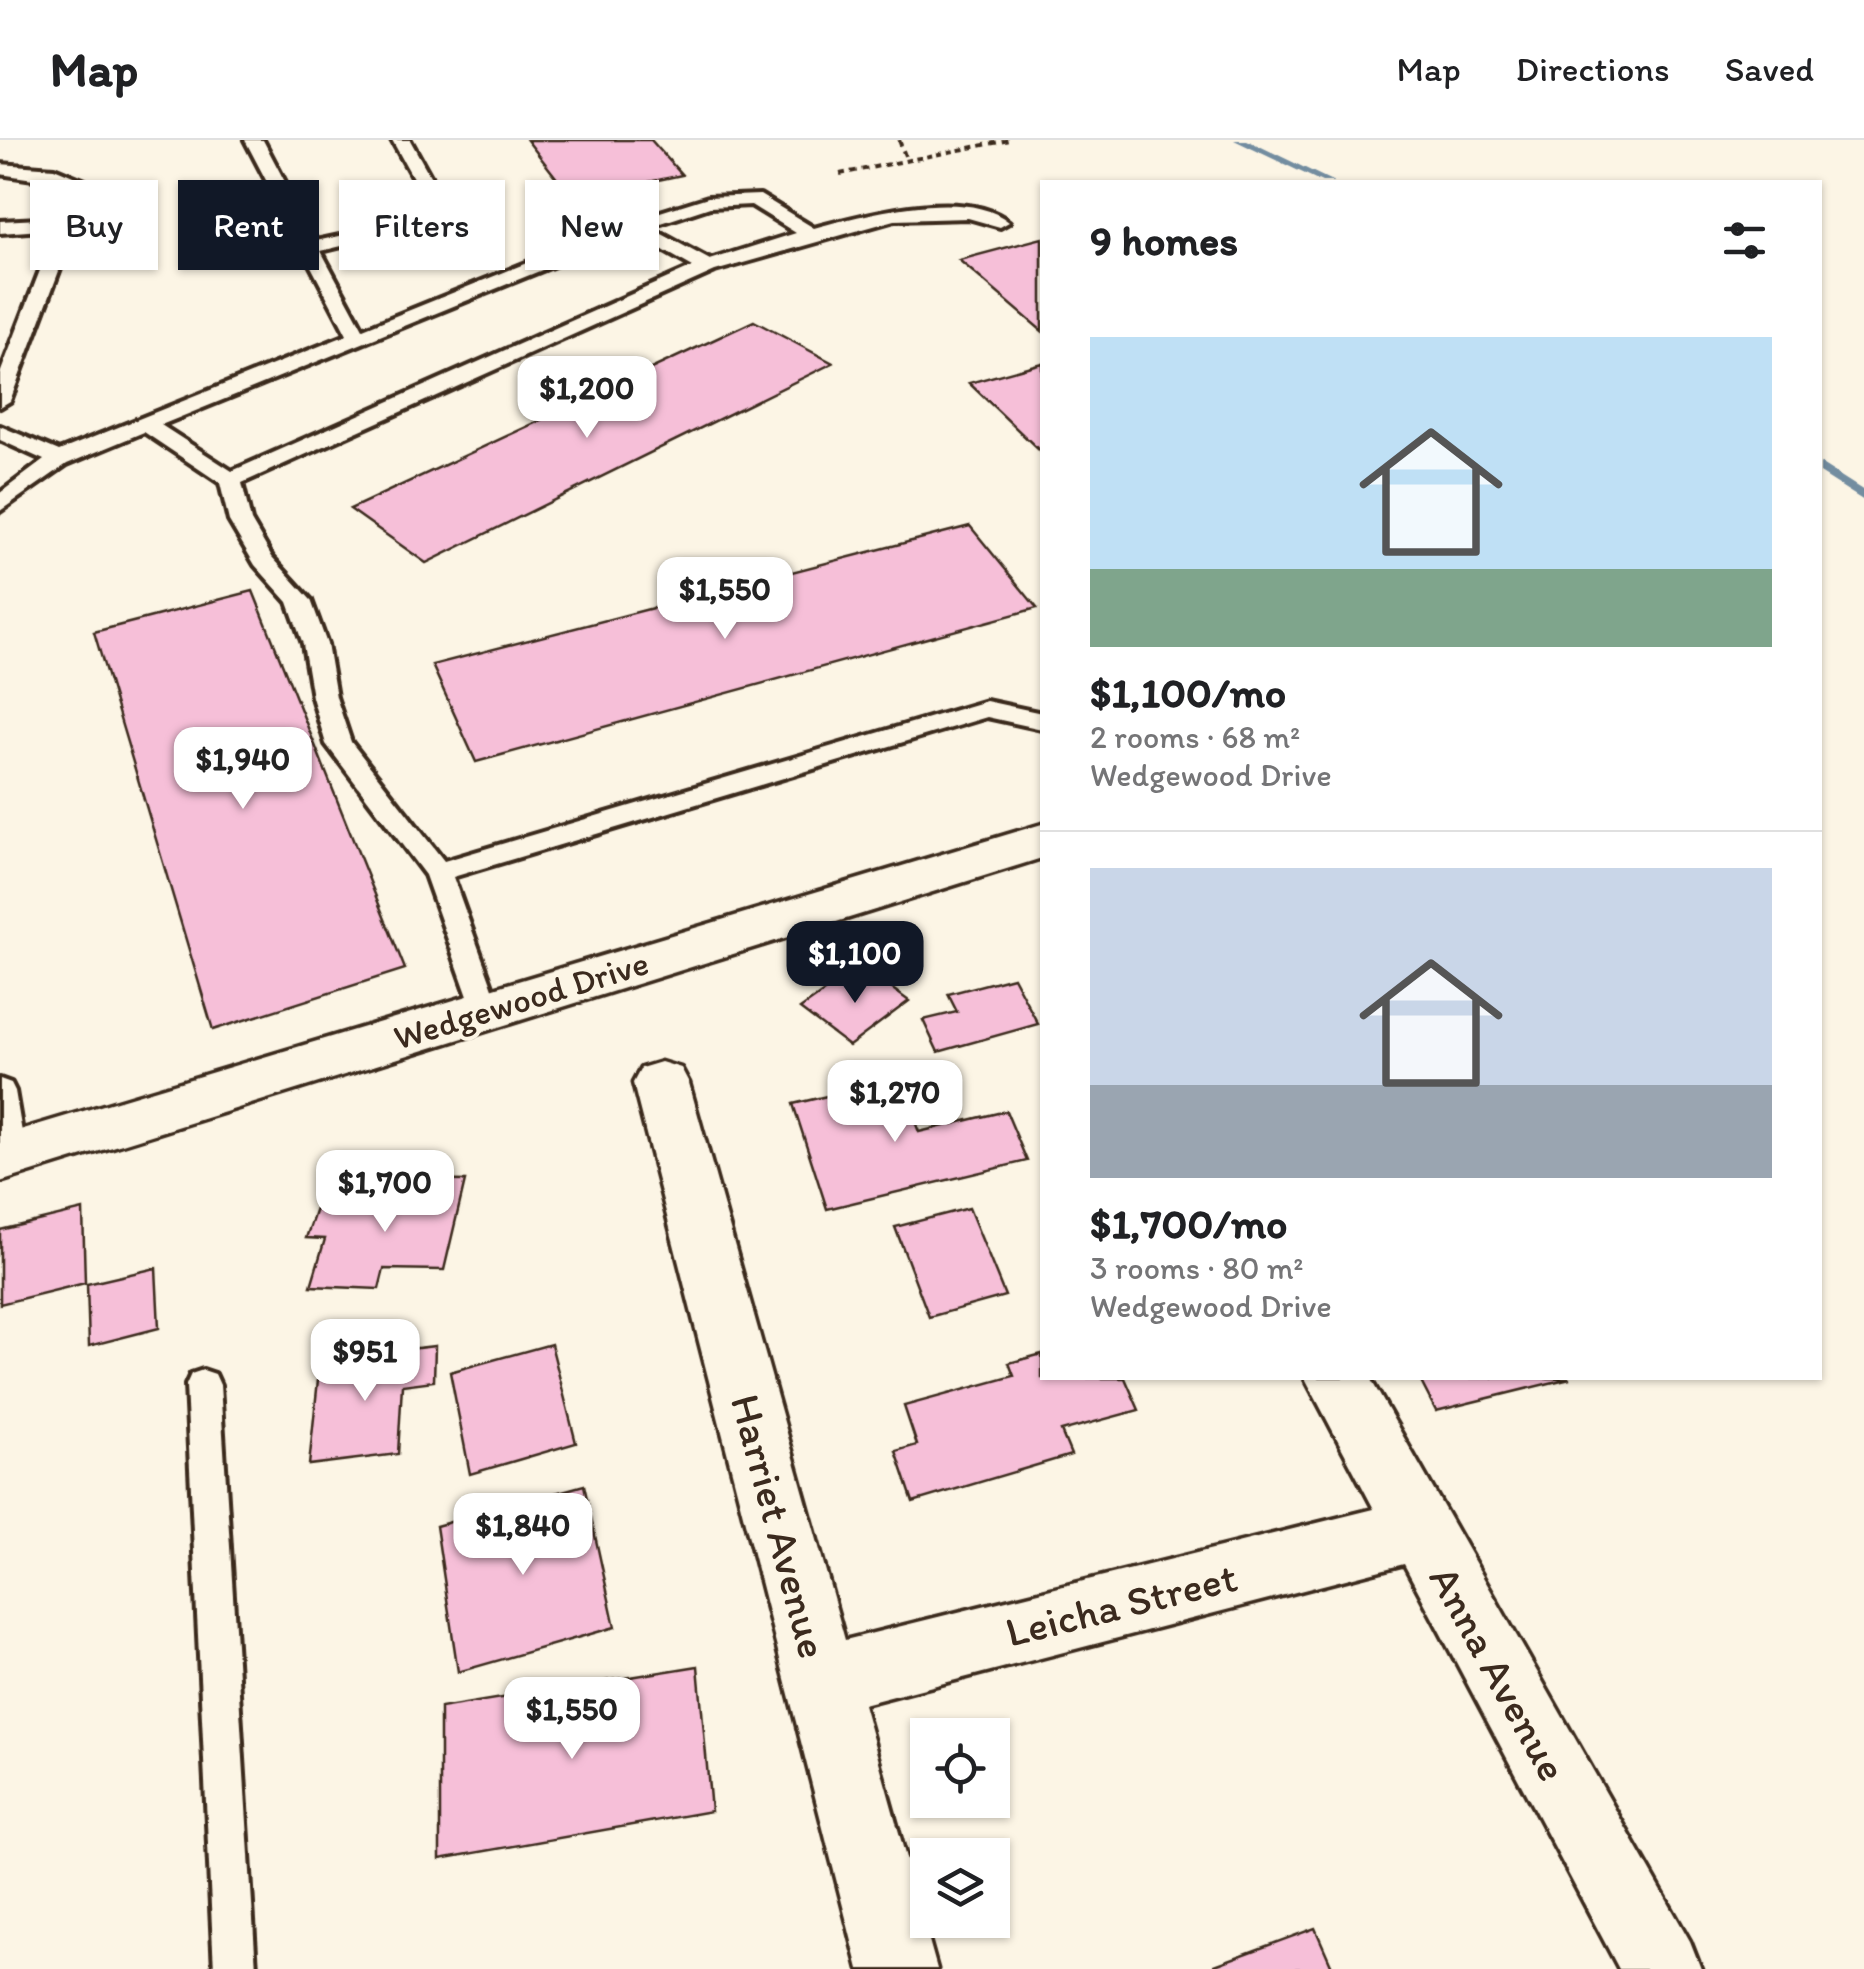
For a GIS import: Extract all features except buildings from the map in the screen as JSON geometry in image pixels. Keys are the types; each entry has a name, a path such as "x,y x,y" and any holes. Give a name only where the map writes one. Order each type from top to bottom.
{"street":[{"name":"Wedgewood Drive","path":"5,1158 1040,842"},
{"name":"Harriet Avenue","path":"661,1083 898,1969"},
{"name":"Anna Avenue","path":"1338,1380 1662,1969"},
{"name":"Leicha Street","path":"822,1680 1420,1529"}],"lane":[{"path":"254,140 276,180"},
{"path":"319,246 446,219 402,140"},
{"path":"0,168 54,172 74,180"},
{"path":"659,218 708,202 754,199 815,237"},
{"path":"230,480 708,267 887,217 957,209 1000,222"},
{"path":"0,226 30,225"},
{"path":"659,240 708,267"},
{"path":"319,261 358,338"},
{"path":"0,400 50,270"},
{"path":"0,504 58,459 526,270"},
{"path":"148,425 230,480 240,521 263,560 299,600 315,644 324,696 339,744 438,872 486,1011"},
{"path":"0,432 58,459"},
{"path":"438,872 986,709 1040,721"},
{"path":"0,1091 5,1158"},
{"path":"204,1385 234,1969"}],"path":[{"path":"899,140 907,161"},
{"path":"840,174 1009,140"}],"waterway":[{"path":"1239,140 1325,180"},
{"path":"1822,468 1864,497"}]}
